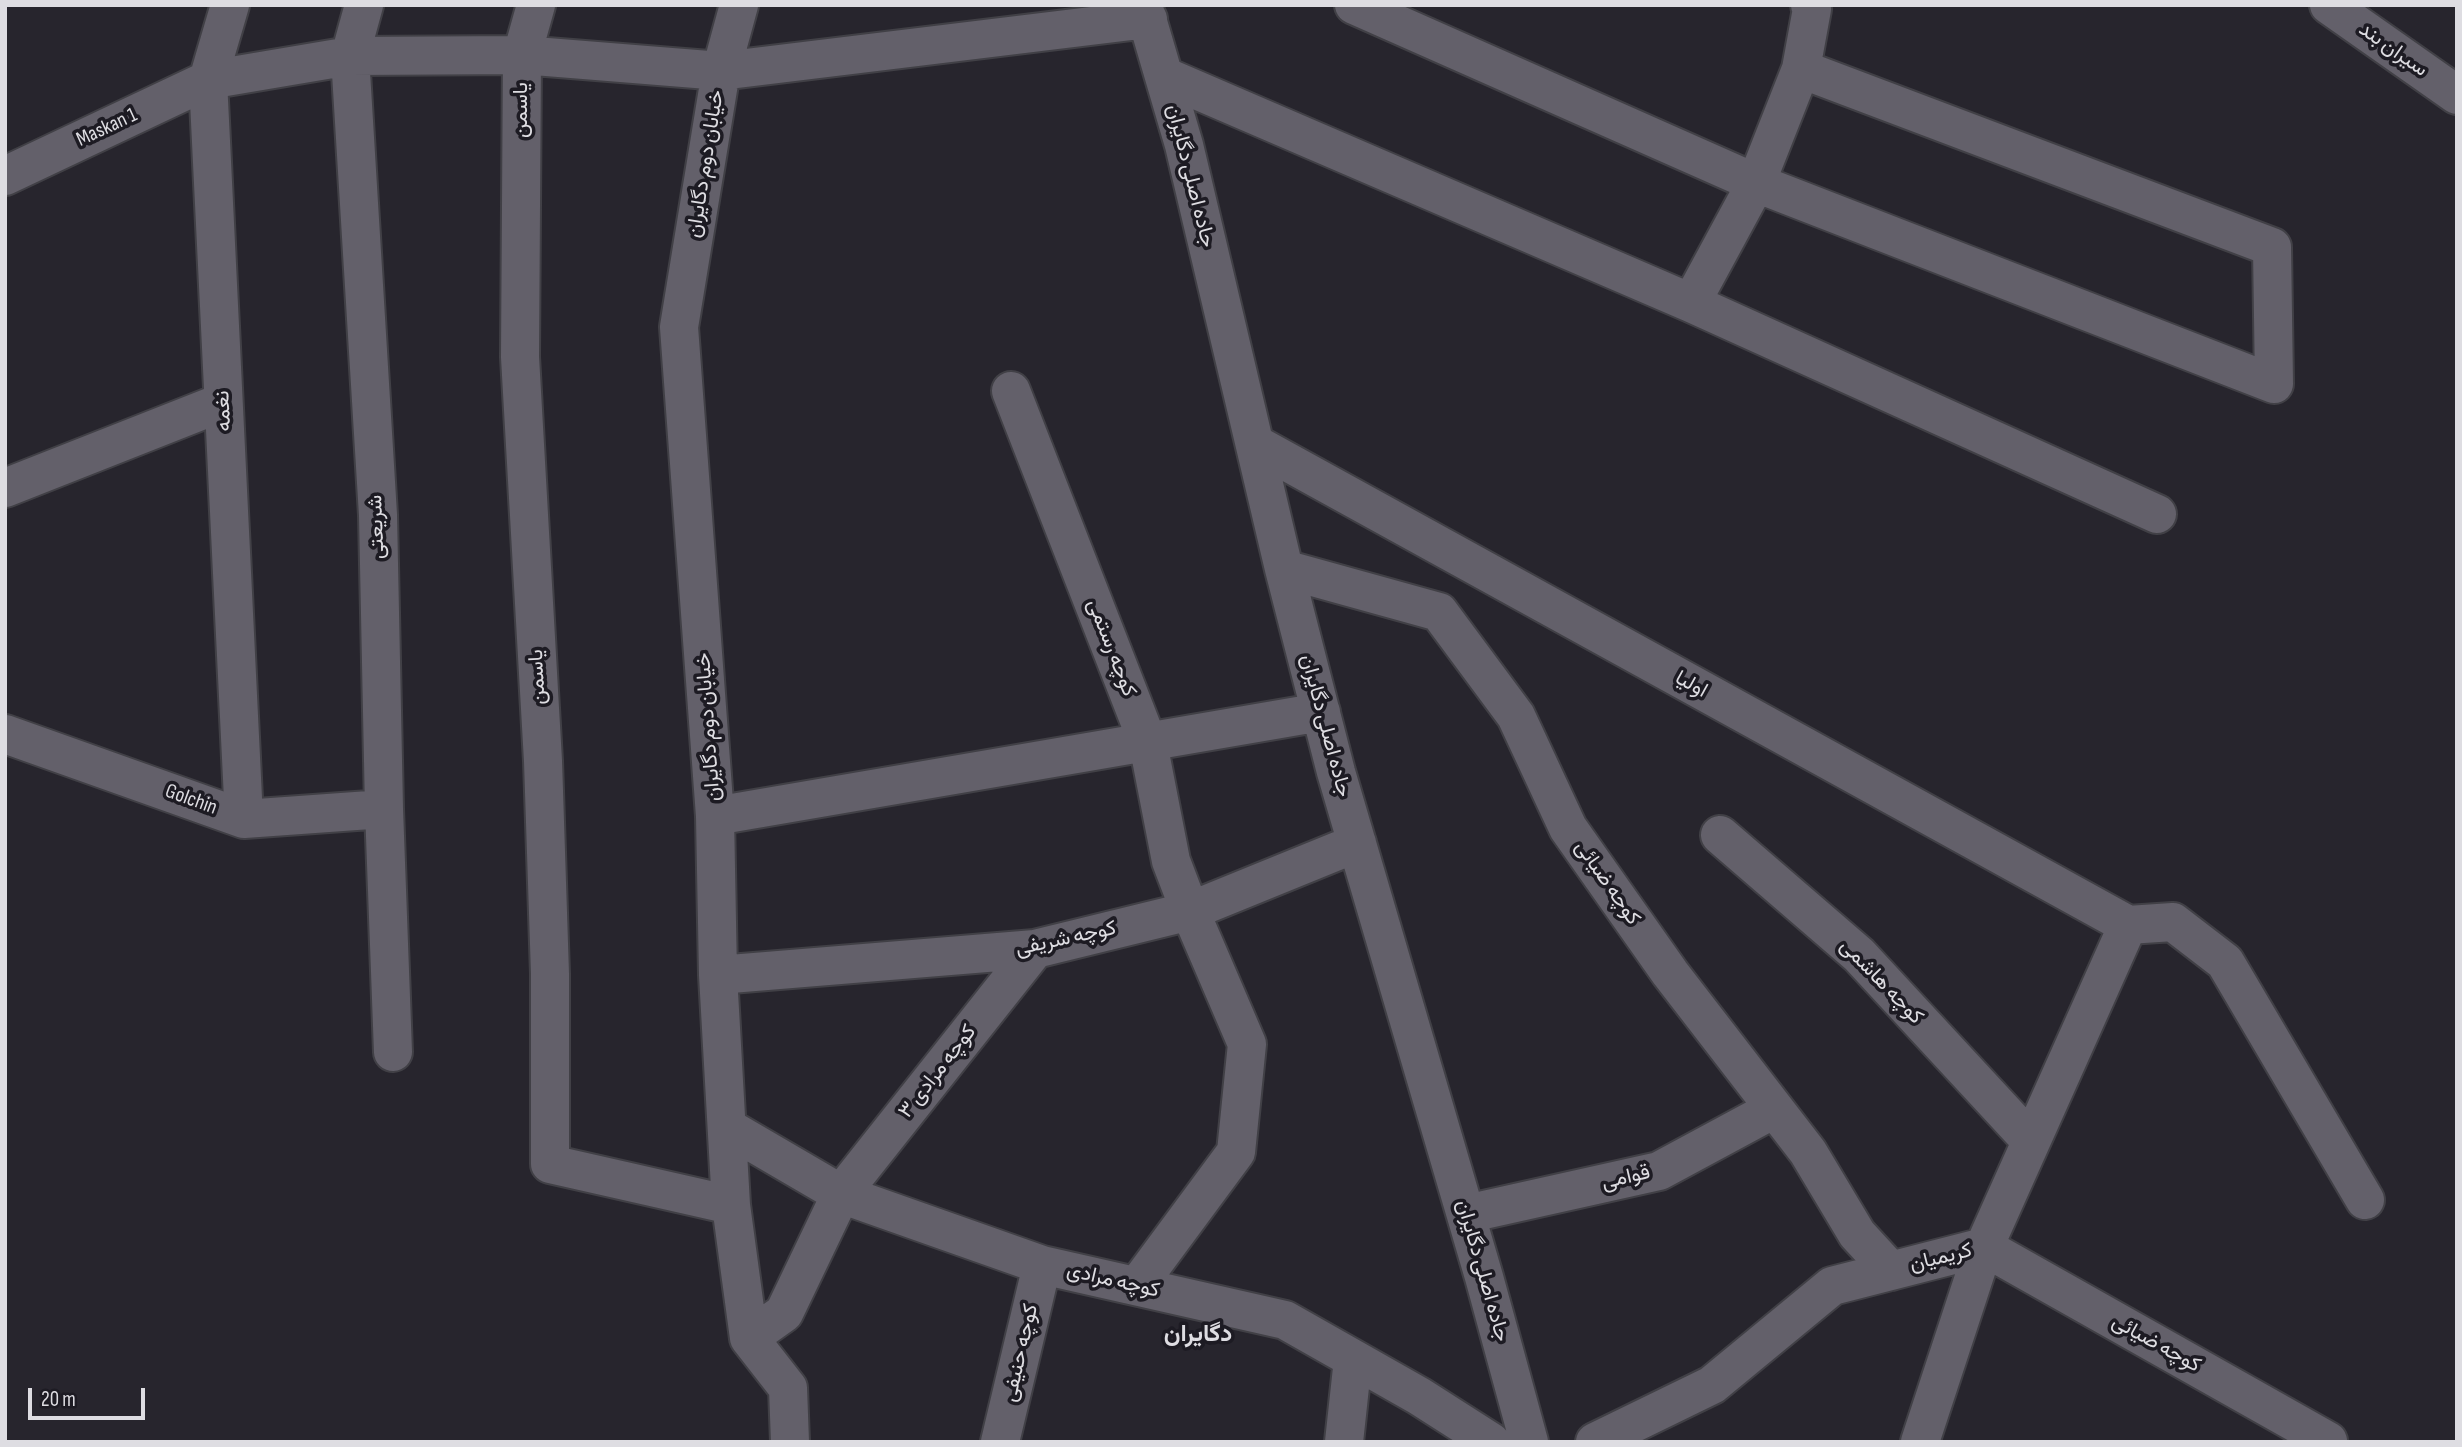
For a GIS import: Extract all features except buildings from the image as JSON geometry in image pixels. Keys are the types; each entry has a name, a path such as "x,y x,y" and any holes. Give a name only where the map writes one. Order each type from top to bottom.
{"street":[{"name":"نغمه","path":"230,5 208,80 244,819"},
{"name":"شریعتی","path":"364,5 350,56 378,515 384,809 393,1052"},
{"name":"یاسمن","path":"536,5 523,55 520,357 543,761 550,974 550,1164 731,1205"},
{"name":"خیابان دوم دگایران","path":"739,5 721,71 679,327 715,816 718,975 731,1205 749,1338"},
{"path":"1354,5 1756,183 2273,384 2272,247 1801,69"},
{"path":"1691,303 1756,183 1801,69 1812,9 1810,5"},
{"name":"سیران بند","path":"2329,5 2457,95"},
{"name":"Maskan 1","path":"5,176 208,80 350,56 523,55 721,71 1145,12"},
{"name":"جاده اصلی دگایران","path":"1145,12 1184,145 1284,569 1321,712 1529,1442"},
{"path":"1164,76 1691,303 2157,514"},
{"name":"کوچه رستمی","path":"1011,391 1147,743 1171,861 1247,1044 1236,1152 1137,1286"},
{"path":"5,488 223,402"},
{"name":"اولیا","path":"1255,444 2128,925"},
{"name":"کوچه ضیائی","path":"1284,569 1439,612 1516,716 1568,828 1670,973 1808,1152 1857,1234 1891,1271"},
{"path":"715,816 1321,712"},
{"name":"Golchin","path":"5,734 244,819 384,809"},
{"name":"کوچه هاشمی","path":"1720,835 1859,955 2031,1141"},
{"name":"کوچه شریفی","path":"718,975 1035,949 1190,911 1357,843"},
{"path":"2128,925 2173,922 2225,962 2365,1200"},
{"name":"کریمیان","path":"1595,1442 1712,1384 1832,1286 1983,1247 2128,925"},
{"name":"کوچه مرادی ۳","path":"749,1338 784,1313 841,1194 1035,949"},
{"name":"قوامی","path":"1466,1214 1659,1171 1774,1109"},
{"name":"کوچه مرادی","path":"728,1128 841,1194 1042,1265 1285,1320 1419,1396 1491,1442"},
{"path":"1920,1442 1983,1247"},
{"name":"کوچه ضیائی","path":"1983,1247 2328,1441"},
{"name":"کوچه حنیفی","path":"1000,1442 1042,1265"},
{"path":"749,1338 788,1388 790,1442"},
{"path":"1344,1442 1353,1359"}],"district":[{"name":"دگایران","path":"1198,1335"}]}
